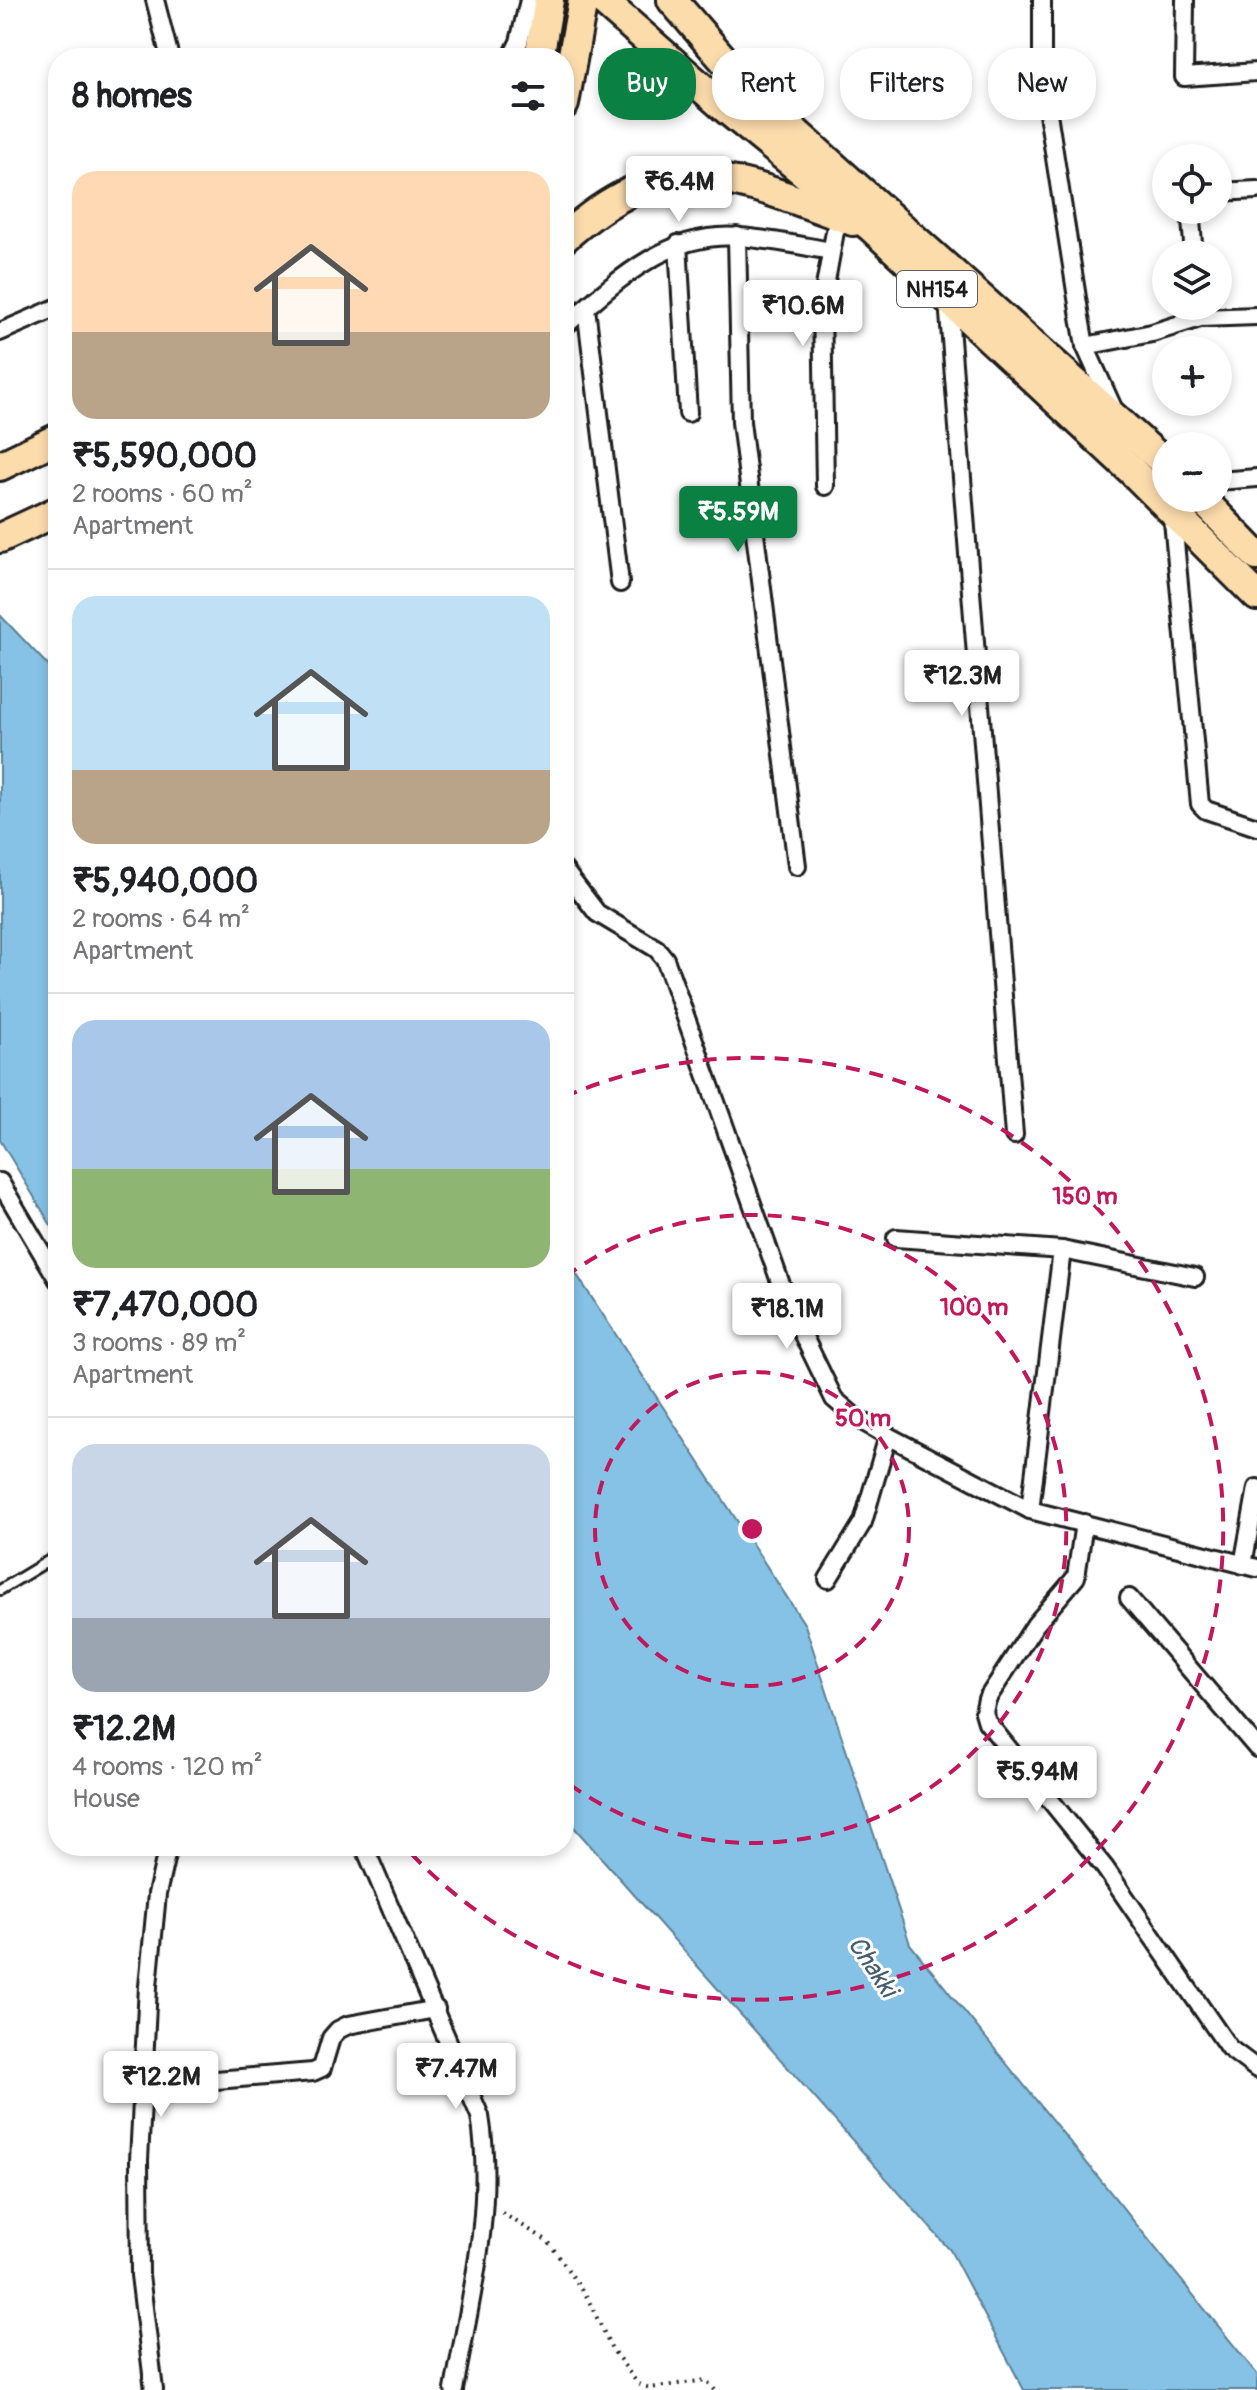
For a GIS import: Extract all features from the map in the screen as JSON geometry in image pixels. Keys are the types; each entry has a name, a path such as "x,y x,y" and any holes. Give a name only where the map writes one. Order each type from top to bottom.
{"highway":[{"path":"541,48 549,0"},
{"path":"574,49 583,0"},
{"name":"NH154","path":"602,0 725,108 872,228 1152,491"},
{"name":"NH154","path":"672,0 756,97 1152,451"},
{"path":"574,230 609,201 636,187 665,180 724,179 762,188 872,228"},
{"path":"0,466 48,443"},
{"name":"NH154","path":"1174,512 1257,596"},
{"path":"1215,512 1257,556"},
{"path":"0,538 48,516"}],"street":[{"path":"155,0 167,48"},
{"path":"516,48 529,0"},
{"path":"1042,0 1042,75 1085,346 1118,419"},
{"path":"1185,0 1184,77 1257,72"},
{"path":"1232,191 1257,190"},
{"path":"825,486 822,303 838,215"},
{"path":"574,318 635,266 678,244 737,236 831,251"},
{"path":"737,236 741,422 797,866"},
{"path":"678,244 688,413"},
{"path":"948,299 1014,1135"},
{"path":"586,308 620,583"},
{"path":"0,332 48,311"},
{"path":"1232,314 1257,316"},
{"path":"1085,346 1152,333 1182,320"},
{"path":"1232,480 1257,478"},
{"path":"1172,512 1200,804 1206,810 1257,827"},
{"path":"574,883 597,913 657,949 665,959 797,1328 834,1399 855,1417 888,1436 1030,1510 1250,1566 1257,1488"},
{"path":"0,1182 48,1263"},
{"path":"896,1238 1062,1250 1195,1277"},
{"path":"1030,1510 1062,1250"},
{"path":"828,1579 863,1522 888,1436"},
{"path":"1084,1523 1076,1577 1035,1625 987,1699 984,1712 987,1722 1105,1868 1229,2048 1257,2069"},
{"path":"1129,1598 1257,1748"},
{"path":"154,2390 140,2275 139,2160 150,1971 157,1894 166,1856"},
{"path":"368,1856 480,2116 487,2158 485,2204 454,2390"},
{"path":"216,2080 313,2072 322,2068 331,2038 348,2025 436,2009"}],"lane":[{"path":"0,1590 48,1561"}],"path":[{"path":"485,2204 548,2241 587,2297 612,2349 638,2384 650,2388 706,2380 715,2390"}],"water":[{"path":"0,615 48,665 48,1220 0,1140"},
{"name":"Chakki","path":"574,1270 805,1625 910,1944 1257,2374 1257,2390 1024,2390 950,2250 574,1827"}]}
